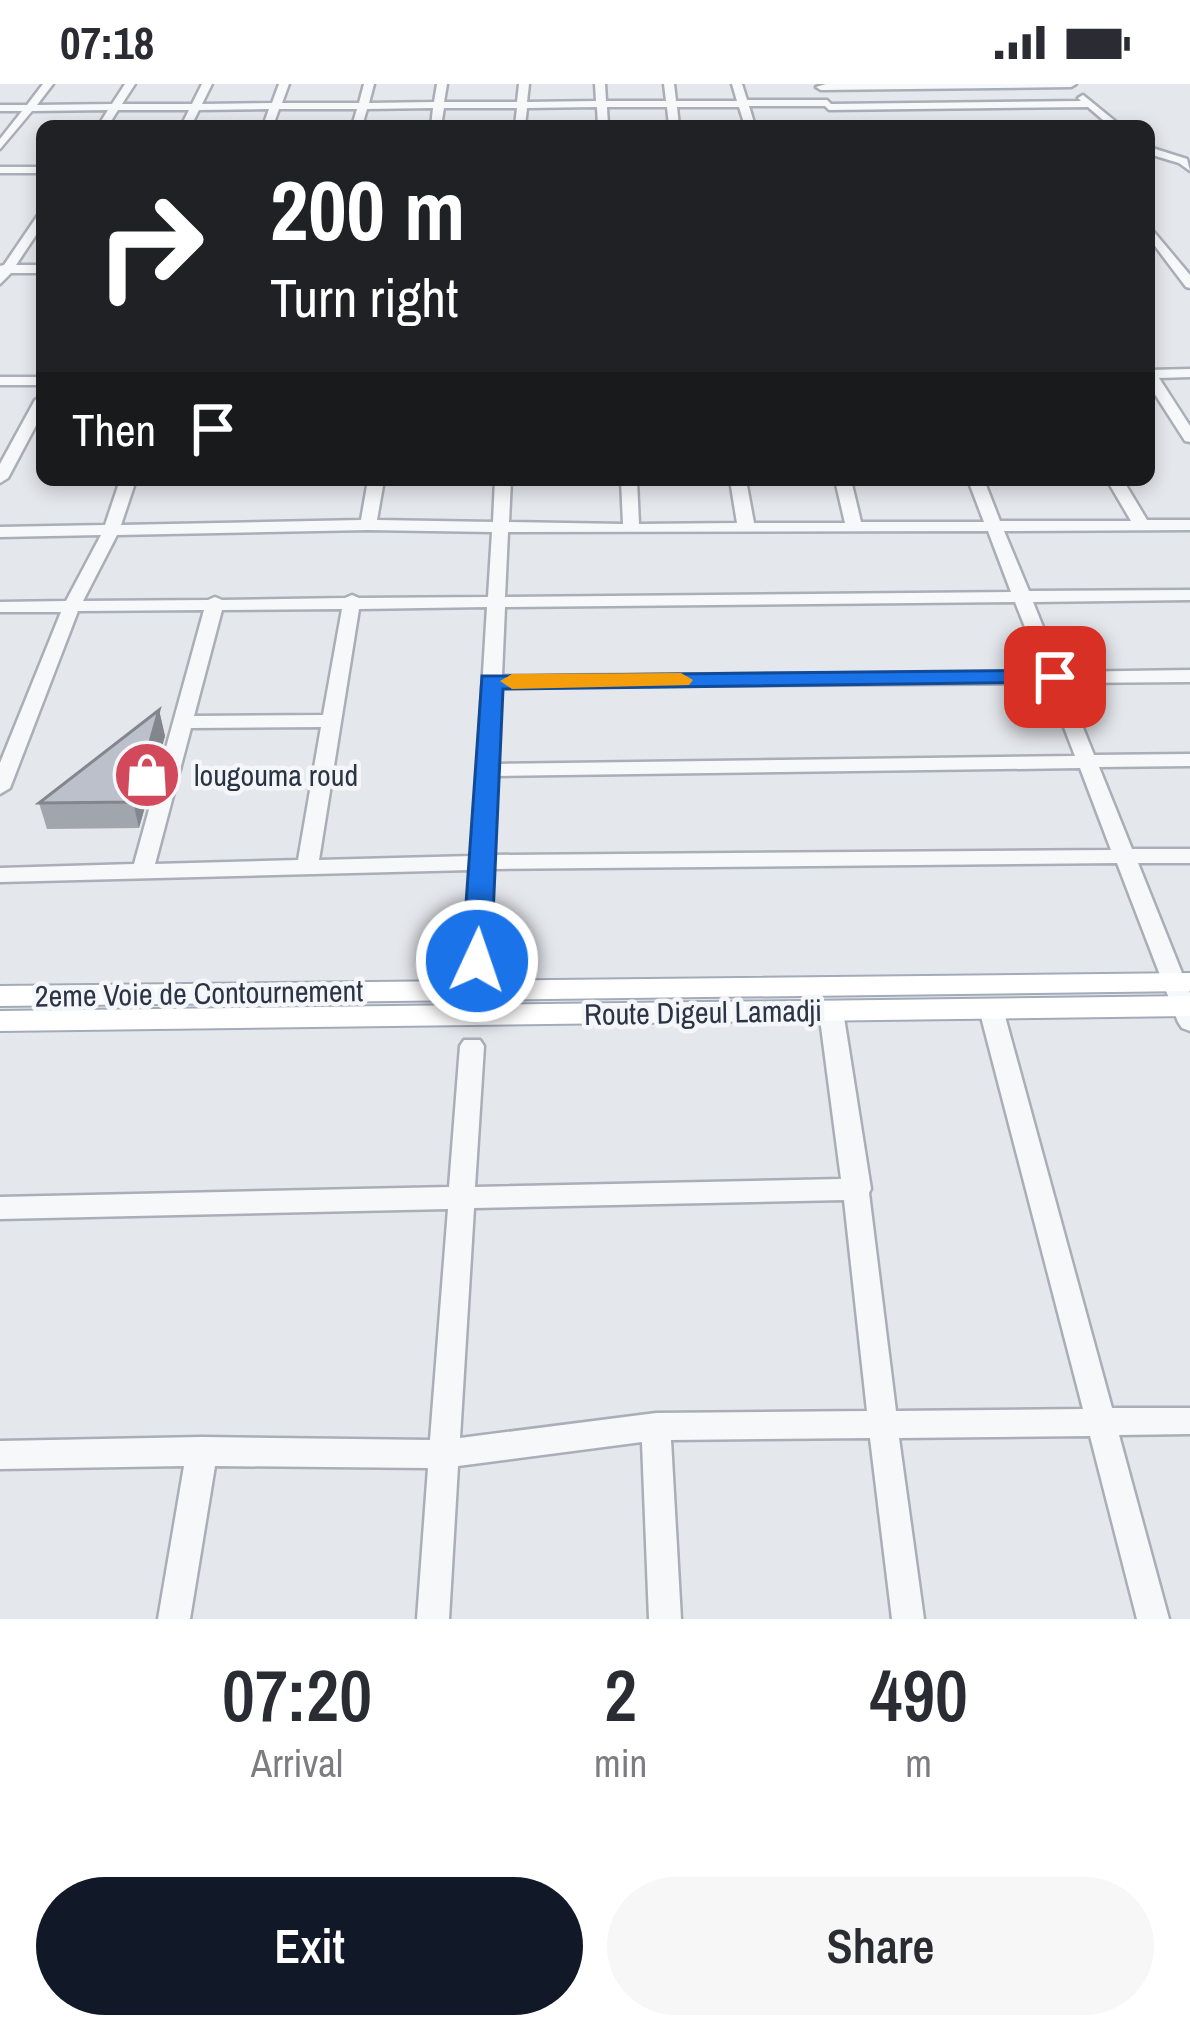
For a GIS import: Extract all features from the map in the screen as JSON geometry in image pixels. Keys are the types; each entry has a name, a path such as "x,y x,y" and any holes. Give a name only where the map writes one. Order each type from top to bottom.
{"main road":[{"name":"2eme Voie de Contournement","path":"0,995 1185,1000"},
{"name":"Route Digeul Lamadji","path":"0,1021 992,1009 1185,1000"}],"street":[{"path":"0,146 48,84"},
{"path":"107,120 130,84"},
{"path":"188,120 207,84"},
{"path":"270,120 284,84"},
{"path":"359,120 369,84"},
{"path":"437,120 442,84"},
{"path":"521,120 524,84"},
{"path":"600,84 602,120"},
{"path":"668,84 673,120"},
{"path":"737,84 748,120"},
{"path":"830,109 820,85 1071,84 1109,120"},
{"path":"0,108 741,103 830,109 1090,104"},
{"path":"1155,152 1188,164"},
{"path":"1155,161 1188,164"},
{"path":"0,170 36,170"},
{"path":"2,273 36,225"},
{"path":"1155,237 1190,284"},
{"path":"1155,261 1190,261"},
{"path":"2,273 36,270"},
{"path":"1155,374 1190,373"},
{"path":"0,381 36,381"},
{"path":"1155,383 1190,438"},
{"path":"0,478 36,411"},
{"path":"0,788 71,608 111,531 126,486"},
{"path":"368,525 375,486"},
{"path":"477,961 503,486"},
{"path":"629,486 631,529"},
{"path":"739,486 746,526"},
{"path":"844,486 854,526"},
{"path":"978,486 1185,1000"},
{"path":"1119,486 1142,526"},
{"path":"0,532 368,525 631,529 1190,526"},
{"path":"0,607 1190,595"},
{"path":"308,864 352,600"},
{"path":"142,873 215,602"},
{"path":"491,682 1190,676"},
{"path":"182,722 332,721"},
{"path":"486,770 1190,760"},
{"path":"0,875 308,864 1190,856"},
{"path":"992,1009 1153,1619"},
{"path":"831,1011 858,1189 880,1425 908,1619"},
{"path":"433,1619 472,1046"},
{"path":"0,1208 858,1189"},
{"path":"0,1455 444,1454 656,1427 1190,1421"},
{"path":"656,1427 665,1619"},
{"path":"174,1619 202,1451"}],"building":[{"path":"159,710 133,802 39,803"}],"slow traffic":[{"path":"512,681 681,680"}],"place":[{"name":"lougouma roud","path":"147,775"}],"route":[{"path":"477,961 491,682 1055,677"}]}
